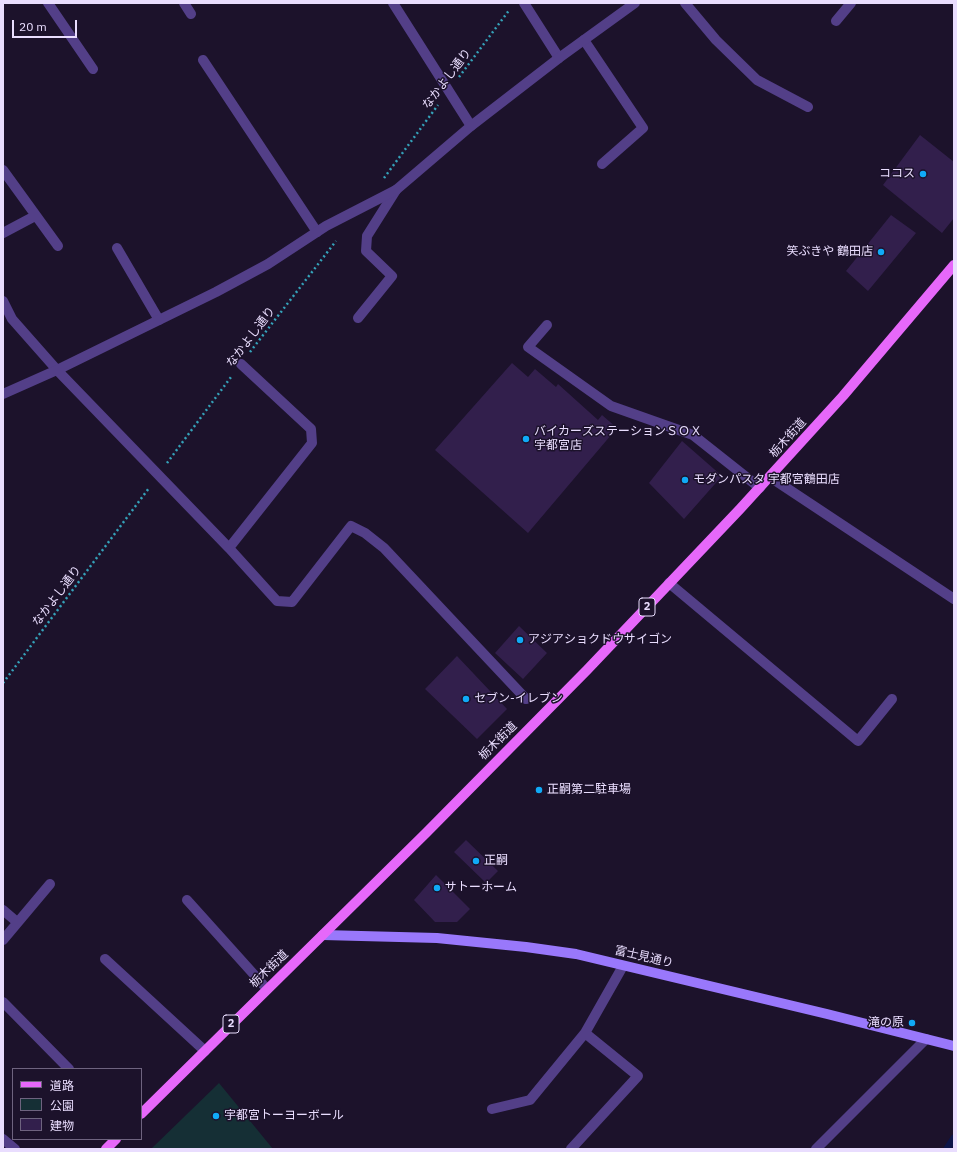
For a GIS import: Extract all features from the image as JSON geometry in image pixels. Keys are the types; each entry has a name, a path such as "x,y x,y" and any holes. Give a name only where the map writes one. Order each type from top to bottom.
{"main road":[{"name":"栃木街道","path":"142,1113 426,833 587,670 770,477 843,396 954,265"},
{"path":"106,1149 115,1140"}],"street":[{"path":"48,3 93,69"},
{"path":"184,3 191,14"},
{"path":"393,3 471,126"},
{"path":"524,3 559,58"},
{"path":"3,394 57,370 159,320 268,264 317,232 362,206 396,190 471,126 559,58 635,3"},
{"path":"685,3 716,40 757,80 808,107"},
{"path":"836,21 851,3"},
{"path":"584,40 643,128 602,164"},
{"path":"203,60 317,232"},
{"path":"3,170 58,246"},
{"path":"358,318 392,276 366,252 367,236 396,190"},
{"path":"3,233 35,216"},
{"path":"117,248 159,320"},
{"path":"3,301 12,319 57,370 229,548 277,601 292,602 351,526 366,533 384,548 526,699"},
{"path":"547,325 528,347 611,406 693,435 760,488"},
{"path":"229,548 312,443 311,429 241,364"},
{"path":"770,477 954,599"},
{"path":"669,583 858,741 892,700"},
{"path":"3,940 50,884"},
{"path":"187,900 267,989"},
{"path":"3,910 17,922"},
{"name":"富士見通り","path":"323,935 436,938 526,947 576,954 820,1012 954,1046"},
{"path":"105,959 205,1051"},
{"path":"492,1109 530,1100 585,1034 623,966"},
{"path":"3,1003 68,1068"},
{"path":"571,1149 638,1076 585,1034"},
{"path":"816,1149 926,1039"},
{"path":"3,1139 15,1149"}],"path":[{"name":"なかよし通り","path":"380,182 515,3"},
{"name":"なかよし通り","path":"3,683 241,364 338,238"}],"green space":[{"name":"宇都宮トーヨーボール","path":"219,1083 273,1149 151,1149"}],"building":[{"name":"ココス","path":"920,135 954,162 954,218 942,233 883,185"},
{"name":"笑ぶきや 鶴田店","path":"891,215 916,233 868,291 846,271"},
{"name":"バイカーズステーションＳＯＸ 宇都宮店","path":"512,363 528,377 535,369 556,387 558,384 598,420 602,415 617,428 528,533 435,450"},
{"name":"モダンパスタ 宇都宮鶴田店","path":"682,441 722,476 684,519 649,483"},
{"name":"アジアショクドウサイゴン","path":"519,626 547,653 523,679 495,653"},
{"name":"セブン-イレブン","path":"457,656 507,709 477,739 425,689"},
{"name":"正嗣","path":"466,840 498,871 486,883 454,852"},
{"name":"サトーホーム","path":"436,875 470,909 457,922 435,922 414,900"}],"waterway":[{"path":"947,1149 954,1138"}],"place":[{"name":"ココス","path":"923,174"},
{"name":"笑ぶきや 鶴田店","path":"881,252"},
{"name":"バイカーズステーションＳＯＸ 宇都宮店","path":"526,439"},
{"name":"モダンパスタ 宇都宮鶴田店","path":"685,480"},
{"name":"アジアショクドウサイゴン","path":"520,640"},
{"name":"セブン-イレブン","path":"466,699"},
{"name":"正嗣第二駐車場","path":"539,790"},
{"name":"正嗣","path":"476,861"},
{"name":"サトーホーム","path":"437,888"},
{"name":"滝の原","path":"912,1023"},
{"name":"宇都宮トーヨーボール","path":"216,1116"}]}
